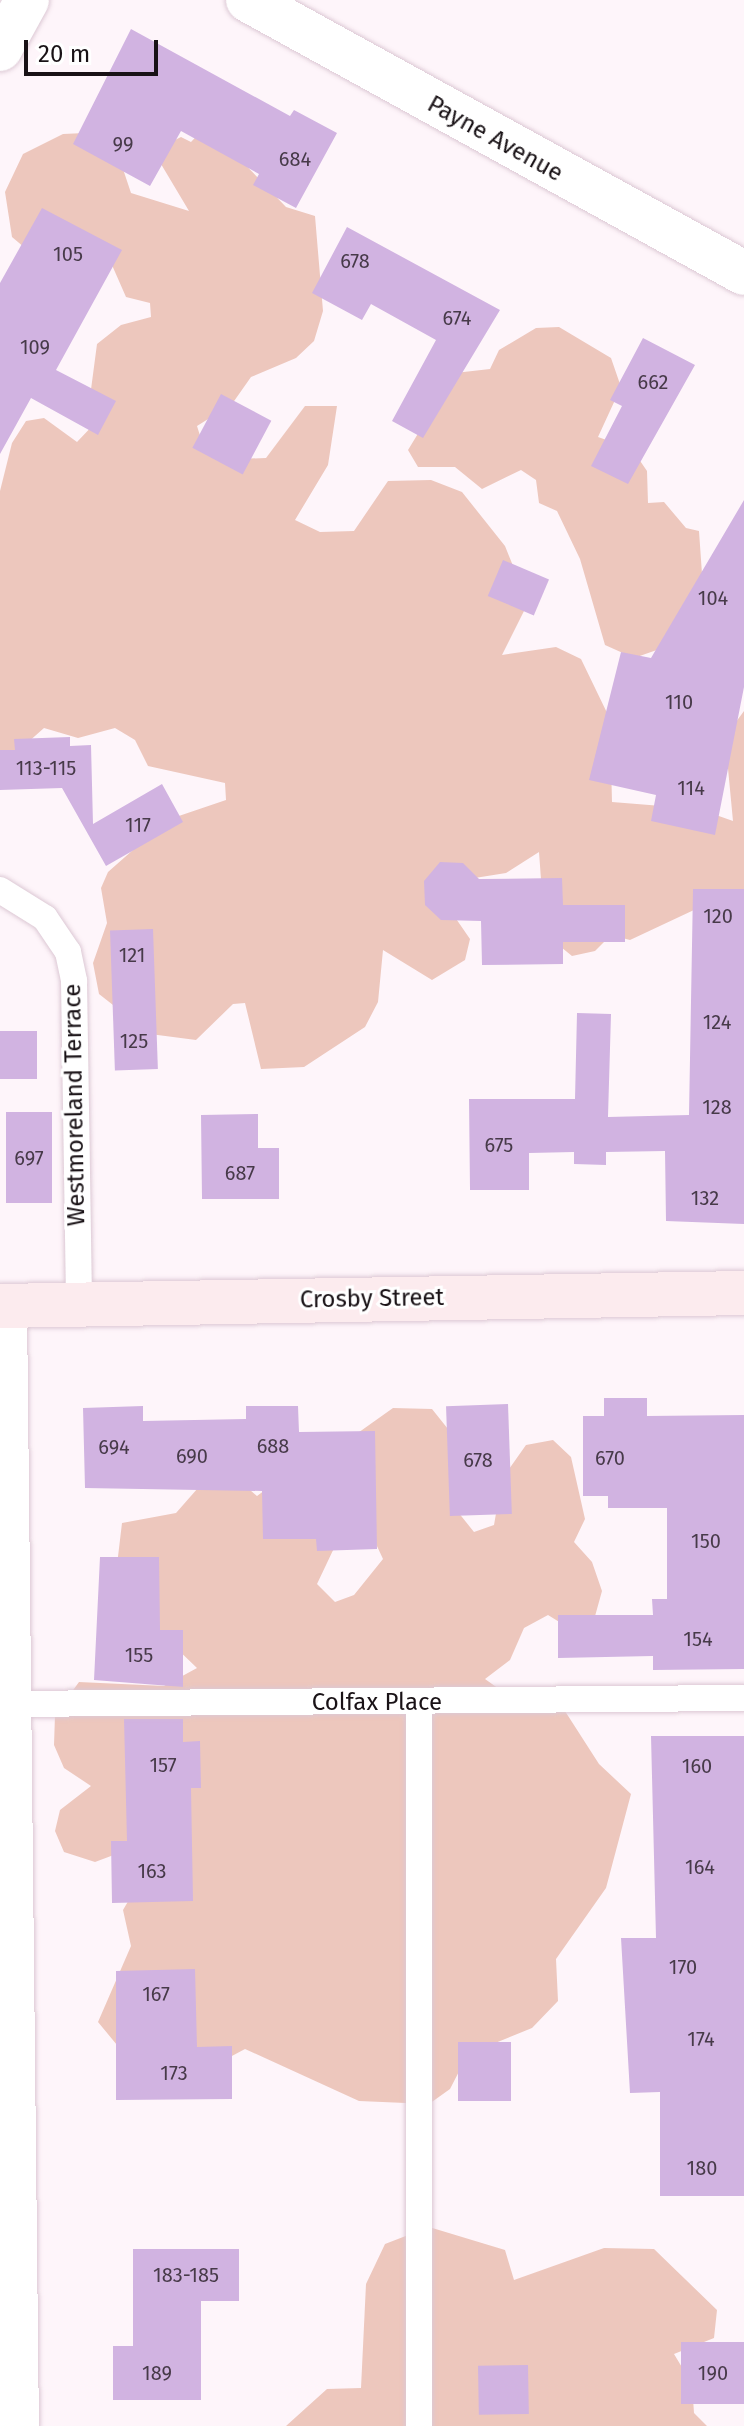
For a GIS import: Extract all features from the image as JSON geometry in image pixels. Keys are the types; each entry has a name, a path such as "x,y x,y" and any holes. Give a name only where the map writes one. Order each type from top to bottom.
{"street":[{"path":"0,49 27,0"},
{"name":"Payne Avenue","path":"248,0 744,273"},
{"name":"Crosby Street","path":"2,1306 744,1293"},
{"path":"2,1306 17,2426"}],"lane":[{"name":"Westmoreland Terrace","path":"0,890 45,918 68,952 74,981 79,1304"},
{"name":"Colfax Place","path":"9,1704 744,1698"},
{"path":"419,1703 419,2426"}],"shaded area":[{"path":"207,125 286,207 315,216 323,311 314,341 296,358 251,377 232,404 197,426 202,442 238,459 266,458 305,406 337,406 328,465 295,520 320,532 354,531 388,481 431,480 462,492 505,546 528,603 502,655 556,647 581,659 610,719 612,802 699,809 733,821 725,737 744,711 744,930 711,902 630,940 611,935 595,951 572,956 545,934 539,852 506,873 456,881 450,910 470,939 465,960 432,980 383,950 378,1002 365,1027 304,1067 261,1069 245,1003 233,1004 196,1040 150,1034 99,994 93,963 107,923 101,888 108,872 167,820 226,800 225,783 148,766 135,740 115,728 78,738 44,728 0,767 0,491 12,443 26,421 44,418 77,442 97,421 90,397 97,344 121,325 151,317 150,303 126,297 108,256 31,253 12,237 5,192 23,154 63,134 85,133 120,160 131,193 189,211 158,159 165,145 181,137 191,142"},
{"path":"559,327 611,358 621,387 598,437 632,449 647,471 648,503 664,502 686,528 699,531 703,588 671,645 634,658 605,645 580,559 557,511 539,503 536,480 521,470 482,489 455,467 418,467 408,450 455,373 490,369 499,350 536,328"},
{"path":"393,1408 432,1409 452,1434 454,1507 474,1532 494,1525 502,1479 526,1445 553,1440 571,1457 585,1519 574,1542 592,1562 602,1591 592,1627 569,1628 548,1615 524,1628 510,1660 485,1679 506,1694 563,1708 599,1764 631,1794 606,1888 556,1959 558,2001 532,2028 468,2054 450,2089 429,2104 359,2101 245,2049 215,2065 136,2068 98,2022 131,1946 123,1910 144,1874 127,1850 95,1862 64,1852 55,1831 60,1810 91,1786 64,1768 54,1745 55,1715 79,1682 164,1686 197,1668 171,1643 135,1642 117,1565 122,1523 176,1513 205,1480 234,1476 257,1496 292,1470 345,1525 317,1584 335,1602 354,1595 383,1559 370,1531 355,1435"},
{"path":"429,2227 505,2250 514,2280 604,2248 654,2249 717,2310 714,2338 674,2354 692,2384 694,2413 707,2426 286,2426 327,2389 361,2388 366,2284 385,2244"}],"building":[{"path":"131,29 290,116 294,110 337,133 296,208 253,185 259,174 181,131 150,186 73,144"},
{"path":"42,208 122,250 56,370 116,401 98,435 31,398 0,454 0,283"},
{"path":"347,227 500,310 423,438 392,421 436,340 371,304 362,320 312,293"},
{"path":"643,338 695,365 628,484 591,466 622,406 610,400"},
{"path":"221,394 271,421 243,475 192,448"},
{"path":"744,500 744,687 715,835 651,821 656,795 589,780 621,652 651,658"},
{"path":"503,560 549,580 534,615 488,596"},
{"path":"70,737 70,746 91,745 93,824 162,784 183,822 106,866 62,788 0,790 0,750 15,750 14,739"},
{"path":"440,862 463,863 479,879 562,878 563,905 625,905 625,942 563,942 563,964 482,965 481,921 441,920 425,905 424,881"},
{"path":"693,889 744,889 744,1224 666,1221 665,1151 606,1152 606,1165 574,1164 574,1152 529,1153 529,1190 470,1190 469,1099 575,1099 577,1013 611,1014 608,1117 689,1115"},
{"path":"153,929 158,1069 115,1070 110,931"},
{"path":"0,1031 37,1031 37,1079 0,1079"},
{"path":"6,1112 52,1112 52,1203 6,1203"},
{"path":"258,1114 258,1148 279,1148 279,1199 202,1199 201,1115"},
{"path":"604,1398 647,1398 647,1416 744,1415 744,1669 653,1670 653,1656 558,1658 558,1615 653,1615 652,1599 667,1599 667,1508 608,1508 608,1496 583,1496 583,1416 604,1416"},
{"path":"508,1404 512,1514 450,1516 446,1406"},
{"path":"143,1406 143,1421 246,1419 246,1406 298,1406 299,1432 375,1431 377,1549 317,1551 316,1539 263,1539 262,1491 85,1488 83,1408"},
{"path":"100,1557 159,1557 160,1630 183,1630 183,1687 94,1680"},
{"path":"124,1719 183,1719 183,1742 200,1741 201,1788 191,1788 193,1901 112,1903 111,1841 127,1841"},
{"path":"651,1736 744,1736 744,2196 660,2196 660,2092 630,2093 621,1938 656,1938"},
{"path":"195,1969 197,2047 232,2046 232,2099 116,2100 116,1971"},
{"path":"458,2042 511,2042 511,2101 458,2101"},
{"path":"133,2249 239,2249 239,2301 201,2301 201,2400 113,2400 113,2346 133,2346"},
{"path":"681,2342 744,2342 744,2404 681,2404"},
{"path":"528,2365 529,2414 479,2415 478,2366"}]}
